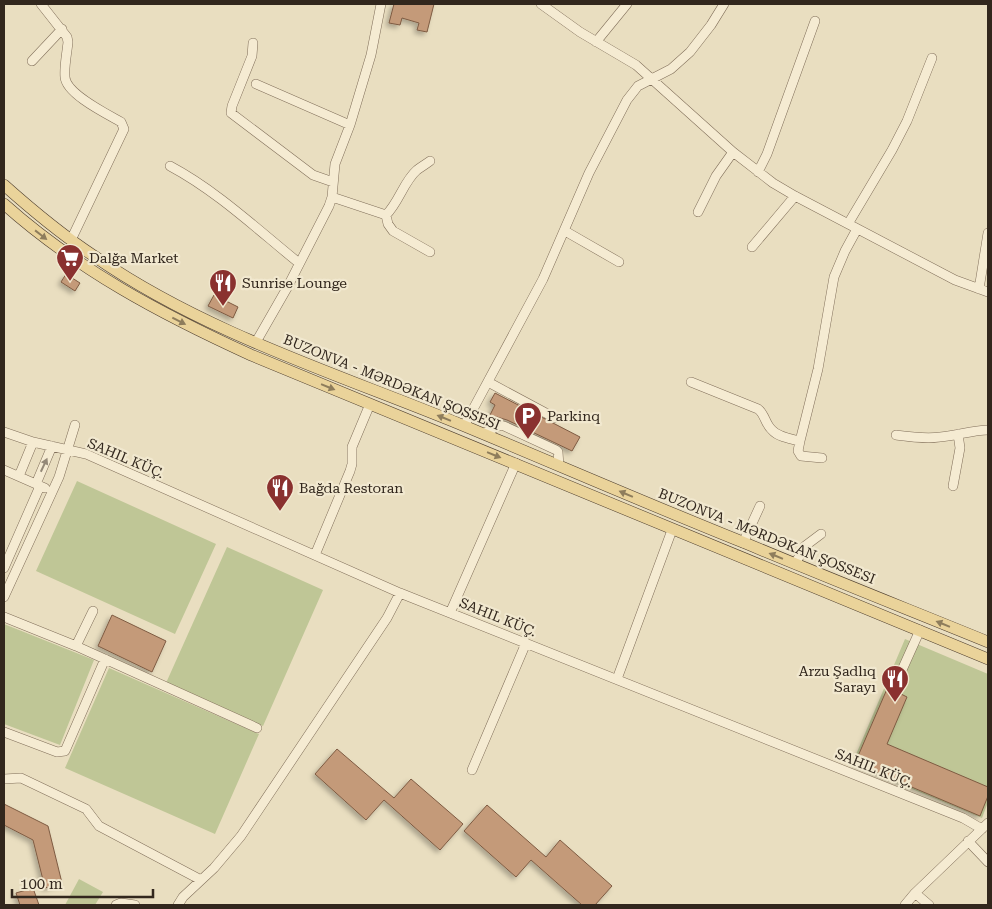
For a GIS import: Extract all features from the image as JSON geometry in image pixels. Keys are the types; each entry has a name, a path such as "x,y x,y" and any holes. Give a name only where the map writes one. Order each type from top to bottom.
{"main road":[{"name":"BUZONVA - MƏRDƏKAN ŞOSSESI","path":"4,185 31,210 120,273 207,320 743,543 988,642"},
{"path":"4,204 87,268 157,310 250,355 516,463 672,530 988,658"}],"street":[{"path":"41,4 62,29 68,42 65,77 69,87 83,99 121,122 124,129 71,240"},
{"path":"256,342 287,288 332,197 335,164 350,125 371,54 381,4"},
{"path":"541,4 568,24 626,59 653,80 733,152 758,172 795,196 955,280 984,291 988,233"},
{"path":"596,42 627,4"},
{"path":"464,426 543,280 589,173 627,100 638,86 671,70 690,52 711,25 724,4"},
{"path":"758,172 767,154 815,21"},
{"path":"32,61 62,29"},
{"path":"253,43 252,56 231,113 313,175 333,182"},
{"path":"848,224 907,121 932,58"},
{"path":"256,84 350,125"},
{"path":"698,212 716,176 733,152"},
{"path":"386,215 394,206 412,175 430,161"},
{"path":"170,166 186,174 216,196 299,263"},
{"path":"752,247 795,196"},
{"path":"332,197 386,215"},
{"path":"386,215 388,224 393,231 430,252"},
{"path":"822,458 800,456 798,451 818,369 834,277 844,251 857,229"},
{"path":"565,231 619,262"},
{"path":"488,382 555,418"},
{"path":"690,382 758,409 762,412 771,430 777,434 800,441"},
{"path":"315,555 350,471 352,447 370,404"},
{"path":"4,597 52,492 75,425"},
{"path":"896,436 928,438 988,430"},
{"name":"SAHIL KÜÇ.","path":"4,432 33,442 86,454 400,593 985,826"},
{"path":"953,486 959,457 958,434"},
{"path":"19,476 33,442"},
{"path":"4,568 52,446"},
{"path":"450,613 516,463"},
{"path":"4,470 52,492"},
{"path":"743,543 760,506"},
{"path":"617,679 672,530"},
{"path":"795,564 805,546 821,534"},
{"path":"178,905 183,896 201,880 241,836 387,618 400,593"},
{"path":"76,646 93,611"},
{"path":"4,616 106,659 257,728"},
{"path":"893,690 920,630"},
{"path":"472,770 526,643"},
{"path":"4,732 57,752 65,751 106,659"},
{"path":"4,778 21,778 86,809 99,826 201,880"},
{"path":"905,905 915,893 985,826"},
{"path":"968,841 988,862"},
{"path":"915,893 929,905"},
{"path":"116,905 120,902 135,905"}],"green space":[{"path":"77,481 216,544 175,634 36,571"},
{"path":"227,547 323,590 263,726 166,683"},
{"path":"4,624 94,660 60,745 4,724"},
{"path":"905,639 988,674 988,802 982,818 852,764"},
{"path":"109,668 259,734 215,834 65,768"},
{"path":"79,879 103,892 95,905 65,905"}],"building":[{"path":"394,4 434,4 427,32 417,30 419,23 402,18 400,25 389,23"},
{"path":"66,274 80,283 75,291 61,282"},
{"path":"214,295 238,307 233,318 208,306"},
{"path":"495,393 580,437 572,451 507,420 490,415 495,405 490,402"},
{"path":"112,615 166,641 152,672 98,646"},
{"path":"887,689 891,696 899,693 907,697 887,744 988,787 988,796 980,816 855,763"},
{"path":"337,749 394,798 411,779 463,824 440,850 384,800 366,820 315,774"},
{"path":"4,804 48,826 62,883 45,888 33,840 4,825"},
{"path":"487,805 546,857 560,840 612,886 595,905 582,905 531,860 516,877 464,831"},
{"path":"33,888 39,905 20,905 16,893"}],"place":[{"name":"Dalğa Market","path":"70,282"},
{"name":"Sunrise Lounge","path":"223,307"},
{"name":"Parkinq","path":"528,440"},
{"name":"Bağda Restoran","path":"280,512"},
{"name":"Arzu Şadlıq Sarayı","path":"895,703"}]}
